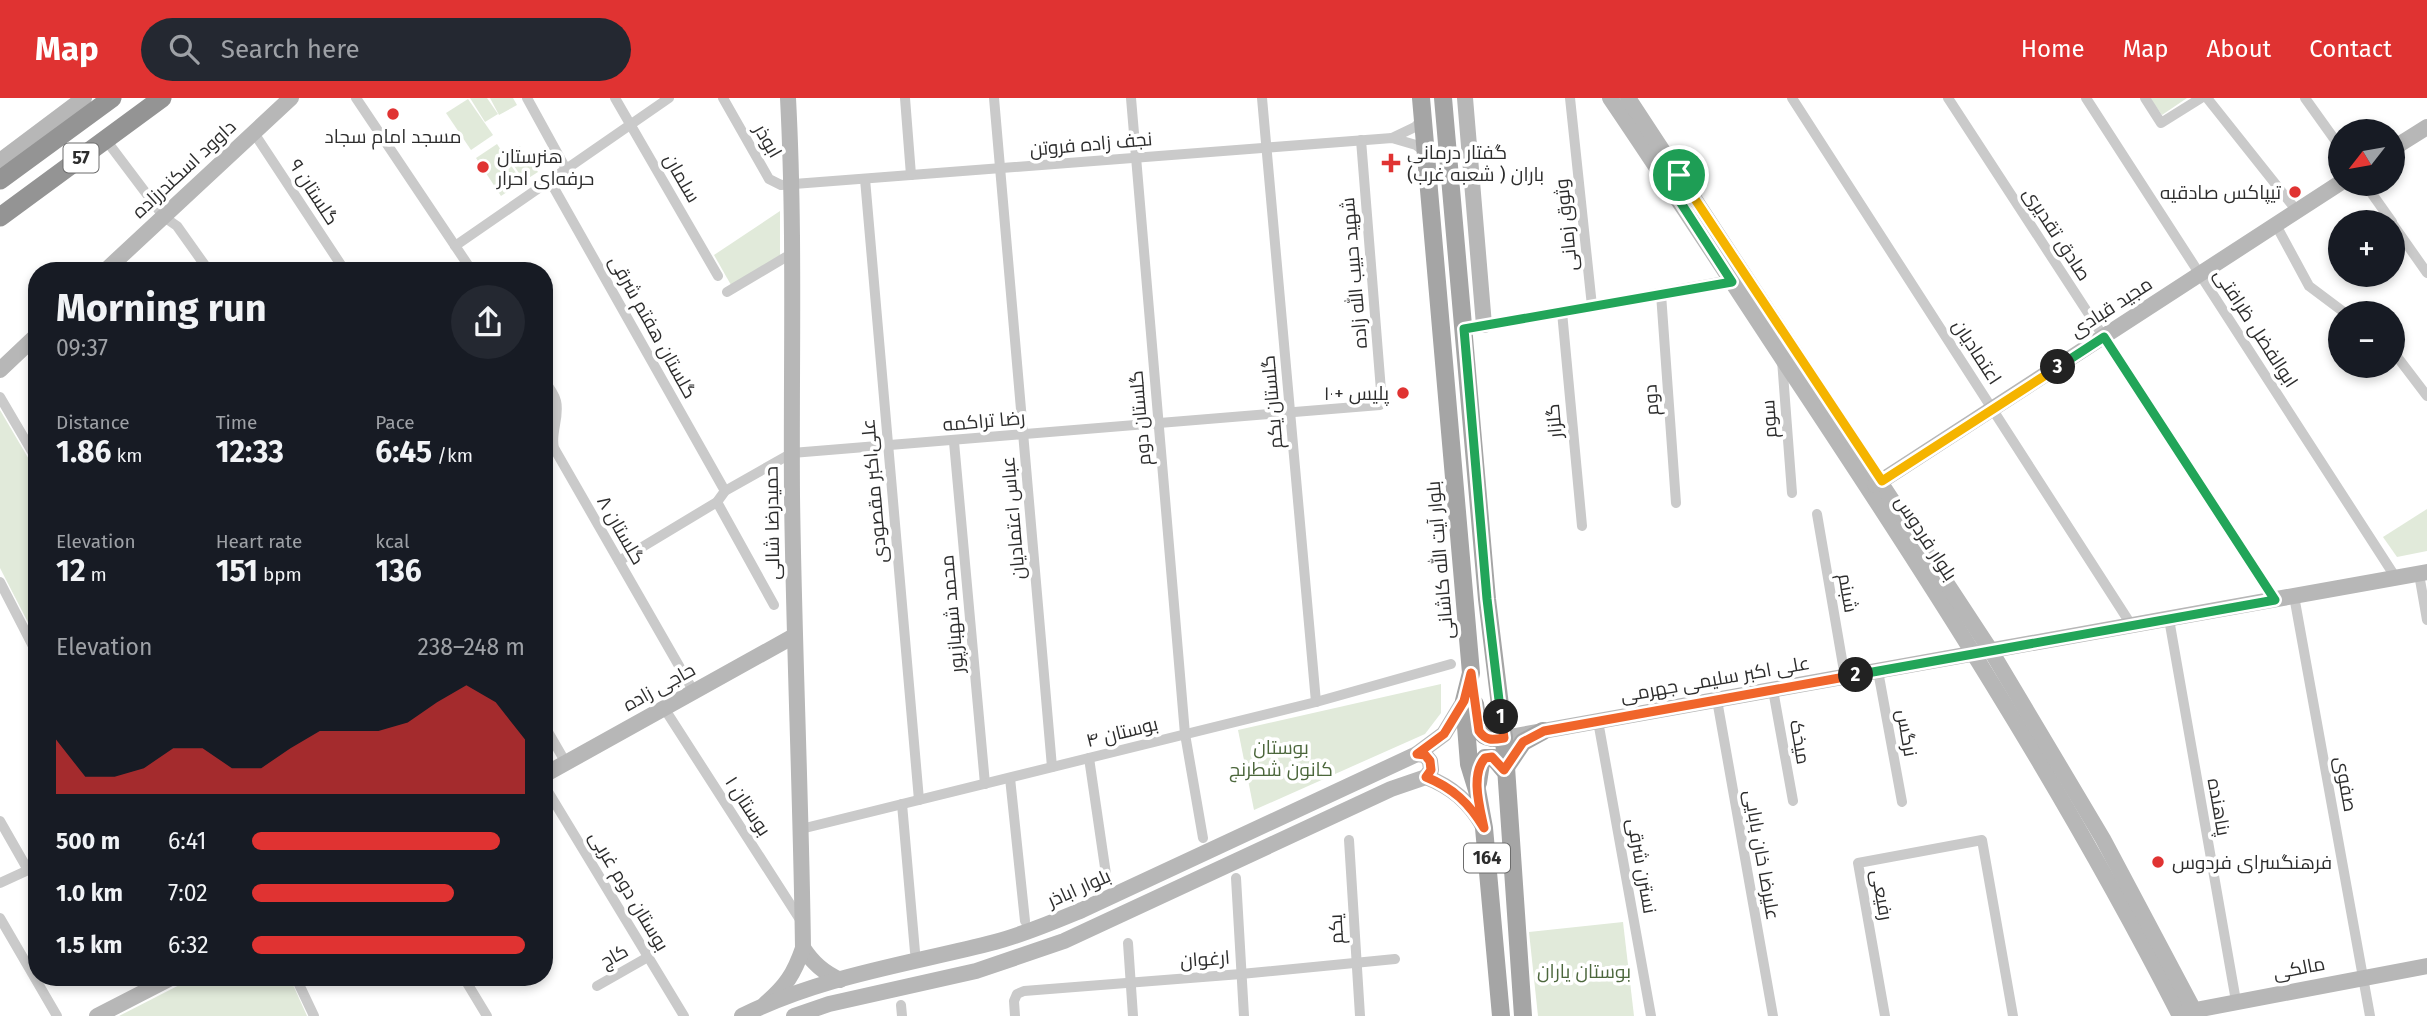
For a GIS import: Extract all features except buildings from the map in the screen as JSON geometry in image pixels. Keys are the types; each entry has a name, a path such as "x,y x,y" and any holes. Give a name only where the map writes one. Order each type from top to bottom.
{"highway":[{"name":"57","path":"0,180 82,102 112,98"},
{"name":"57","path":"0,217 162,98"}],"main road":[{"name":"داوود اسکندرزاده","path":"116,262 291,98"},
{"name":"حمیدرضا شالی","path":"788,98 793,185 791,254 794,636 803,948"},
{"name":"بلوار آیت الله کاشانی","path":"1421,98 1471,673 1464,701 1469,764 1484,828 1502,1016"},
{"name":"164","path":"1443,98 1487,599 1504,738 1504,770 1523,1016"},
{"path":"1465,98 1484,325"},
{"name":"بلوار فردوس","path":"1610,98 1673,179"},
{"name":"بلوار فردوس","path":"1628,98 1673,179 1876,485 1991,651 2103,839 2188,1014"},
{"path":"0,161 82,102"},
{"path":"2405,141 2427,127"},
{"name":"مجید قبادی","path":"1876,485 2328,191"},
{"path":"0,368 28,343"},
{"name":"بلوار فردوس","path":"1876,485 2188,1014"},
{"path":"1991,651 2423,573"},
{"name":"حاجی زاده","path":"553,770 794,636"},
{"name":"علی اکبر سلیمی جهرمی","path":"1504,738 1991,651"},
{"path":"1471,673 1479,731 1489,740 1504,738"},
{"name":"بلوار اباذر","path":"742,1016 799,990 997,941 1082,910 1417,754 1444,734 1464,701"},
{"path":"1477,790 1480,763 1485,758 1494,758 1504,770 1523,742 1544,731"},
{"path":"794,1016 976,971 1052,946 1103,925 1391,789 1426,777 1431,770 1430,761 1425,755 1417,754"},
{"path":"1426,777 1460,795 1484,828"},
{"path":"803,948 812,962 825,973 840,980"},
{"path":"765,1004 789,980 803,948"},
{"name":"مالکی","path":"2188,1014 2236,1001 2427,966"},
{"path":"97,1016 155,986"}],"street":[{"path":"356,98 466,262"},
{"path":"527,98 566,169"},
{"name":"سلمان","path":"615,98 718,276"},
{"path":"455,246 669,98"},
{"name":"ابوذر","path":"723,98 769,179 781,185 793,185"},
{"path":"905,98 911,175"},
{"name":"عباس اعتمادیان","path":"994,98 1052,767"},
{"name":"گلستان دوم","path":"1131,98 1185,734 1203,838"},
{"name":"گلستان یکم","path":"1262,98 1316,702"},
{"name":"وثوق زمانی","path":"1570,98 1592,306"},
{"name":"اعتمادیان","path":"1792,98 2132,625"},
{"name":"صادق تقدیری","path":"1948,98 2275,600"},
{"name":"ابوالفضل ظرافتی","path":"2086,98 2396,578"},
{"path":"2145,98 2161,122 2201,98"},
{"path":"2207,98 2297,211"},
{"path":"2305,98 2328,130"},
{"name":"نجف زاده فروتن","path":"1392,138 1415,127 1423,119"},
{"name":"گلستان ۹","path":"254,133 339,262"},
{"name":"نجف زاده فروتن","path":"793,185 1392,138 1416,145 1426,153"},
{"path":"106,140 164,217 177,226 202,262"},
{"name":"شهید حبیب الله زاده","path":"1361,140 1382,404"},
{"name":"علی‌اکبر مقصودی","path":"864,179 919,800"},
{"name":"گلستان هفتم شرقی","path":"550,181 725,491"},
{"path":"2276,225 2309,286 2329,301"},
{"path":"2405,242 2427,273"},
{"path":"727,292 791,254"},
{"path":"1464,329 1738,278"},
{"name":"دوم","path":"1661,294 1676,503"},
{"name":"گلزار","path":"1562,312 1582,526"},
{"name":"سوم","path":"1788,353 1792,493"},
{"path":"2405,368 2427,396"},
{"name":"گلستان ٨","path":"553,395 557,406 553,433"},
{"path":"0,397 28,445"},
{"name":"رضا تراکمه","path":"619,561 717,502 725,491 792,453 954,442 1382,404"},
{"name":"محمد شهبازپور","path":"954,442 985,784"},
{"name":"گلستان ٨","path":"553,444 694,692"},
{"path":"717,502 774,605"},
{"name":"شبنم","path":"1817,514 1845,677"},
{"path":"2423,573 2427,620"},
{"path":"0,582 28,636"},
{"name":"صفوی","path":"2294,596 2370,1016"},
{"name":"پناهنده","path":"2169,619 2236,1001"},
{"name":"بوستان ۴","path":"801,829 1316,702 1451,664"},
{"name":"نرگس","path":"1878,671 1902,802"},
{"name":"میخک","path":"1773,690 1793,801"},
{"name":"علیرضا خان بابایی","path":"1717,700 1773,1016"},
{"name":"بوستان ۱","path":"664,708 802,923"},
{"name":"نسترن شرقی","path":"1598,721 1651,1016"},
{"path":"553,741 566,763"},
{"path":"1088,758 1107,881"},
{"path":"1010,778 1025,921"},
{"name":"بوستان دوم غربی","path":"553,800 684,1016"},
{"path":"902,804 915,952"},
{"path":"0,821 28,862"},
{"name":"یکم","path":"1349,840 1360,1016"},
{"name":"رفیعی","path":"1885,1016 1858,863 1982,840 2013,1016"},
{"path":"0,883 28,870"},
{"path":"1236,878 1244,1016"},
{"path":"0,918 28,966"},
{"path":"1128,943 1133,1016"},
{"name":"کاج","path":"597,986 648,957"},
{"name":"ارغوان","path":"1016,1016 1014,1002 1017,994 1024,991 1395,959"},
{"path":"40,986 57,1016"},
{"path":"300,986 314,1016"},
{"path":"469,986 487,1016"}],"green space":[{"path":"470,98 487,98 498,114 485,122"},
{"path":"490,98 513,98 517,105 499,115"},
{"path":"2150,98 2187,98 2162,115"},
{"path":"468,99 493,135 471,150 446,113"},
{"path":"497,144 522,182 501,196 476,158"},
{"path":"520,146 538,172 524,181 507,155"},
{"path":"780,211 780,256 731,285 714,255"},
{"path":"0,410 28,458 28,622 0,568"},
{"path":"2427,509 2427,551 2397,557 2383,537"},
{"name":"بوستان کانون شطرنج","path":"1441,684 1441,713 1425,734 1254,810 1238,730"},
{"name":"بوستان یاران","path":"1623,922 1634,1016 1538,1016 1529,932"},
{"path":"177,986 294,986 307,1016 119,1016"}],"place":[{"name":"مسجد امام سجاد","path":"393,114"},
{"name":"گفتار درمانی باران ( شعبه غرب)","path":"1391,163"},
{"name":"هنرستان حرفه‌ای احرار","path":"483,167"},
{"name":"تیپاکس صادقیه","path":"2295,192"},
{"name":"پلیس +۱۰","path":"1403,393"},
{"name":"فرهنگسرای فردوس","path":"2158,862"}],"route":[{"path":"1679,175 1882,481 2104,337 2275,600 1544,731 1523,742 1504,770 1492,757 1485,758 1480,763 1477,790 1484,828 1460,795 1426,777 1432,765 1425,755 1417,754 1444,734 1464,701 1471,673 1479,731 1489,740 1504,738 1487,599 1464,329 1732,282 1668,183 1679,175"}]}
